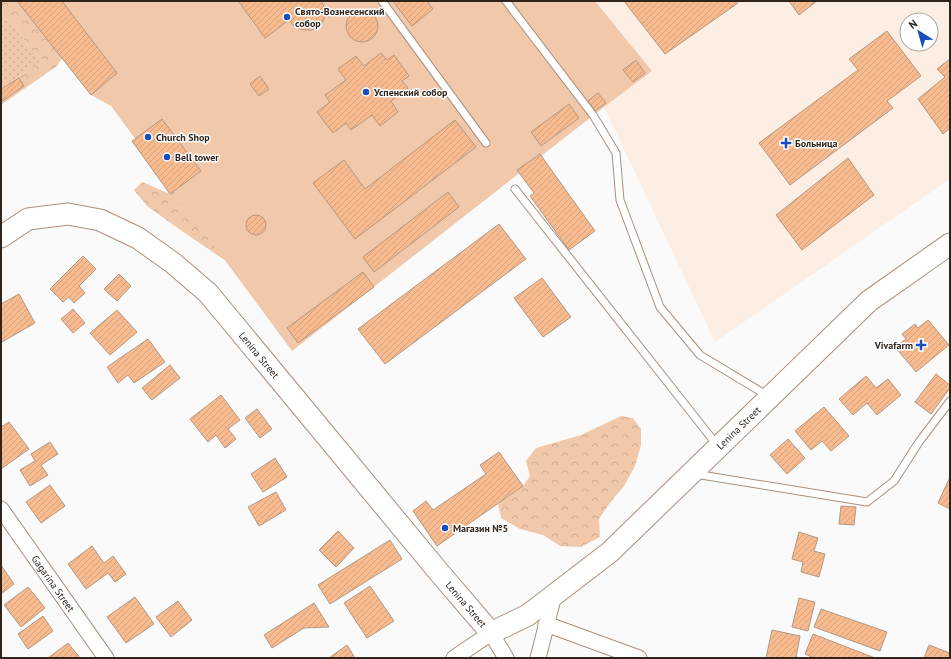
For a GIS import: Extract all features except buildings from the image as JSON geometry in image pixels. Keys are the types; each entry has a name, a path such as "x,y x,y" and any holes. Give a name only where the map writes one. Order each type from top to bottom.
{"main road":[{"name":"Lenina Street","path":"1,237 28,219 68,214 100,220 138,238 173,263 208,293 491,633 528,615 610,552 869,301 950,244"}],"street":[{"name":"Gagarina Street","path":"1,508 106,658"},
{"path":"538,658 554,595"},
{"path":"546,624 638,658"},
{"path":"454,658 491,633 506,658"}],"lane":[{"path":"382,1 486,143"},
{"path":"506,1 593,115 616,153 620,200 660,307 700,355 770,397"},
{"path":"515,189 718,447"},
{"path":"691,473 867,502 894,480 919,442 950,401"}],"shaded area":[{"name":"Больница","path":"595,1 950,1 950,179 715,342 604,107 652,71"}],"green space":[{"path":"1,1 17,1 62,58 57,66 1,105 1,88 44,60 30,49 17,29 1,16"},
{"path":"17,1 595,1 652,71 292,351 111,106 91,95"},
{"path":"1,16 17,29 30,49 44,60 1,88"},
{"path":"142,182 170,194 174,191 226,261 147,206 134,190"},
{"path":"621,416 633,418 641,429 641,445 635,466 624,486 599,519 600,537 581,547 560,546 543,535 520,529 501,518 498,504 523,486 530,476 526,461 536,448 581,435"}],"place":[{"name":"Свято-Вознесенский собор","path":"287,17"},
{"name":"Успенский собор","path":"366,92"},
{"name":"Church Shop","path":"148,137"},
{"name":"Больница","path":"786,143"},
{"name":"Bell tower","path":"167,157"},
{"name":"Vivafarm","path":"921,345"},
{"name":"Магазин №5","path":"445,528"}]}
